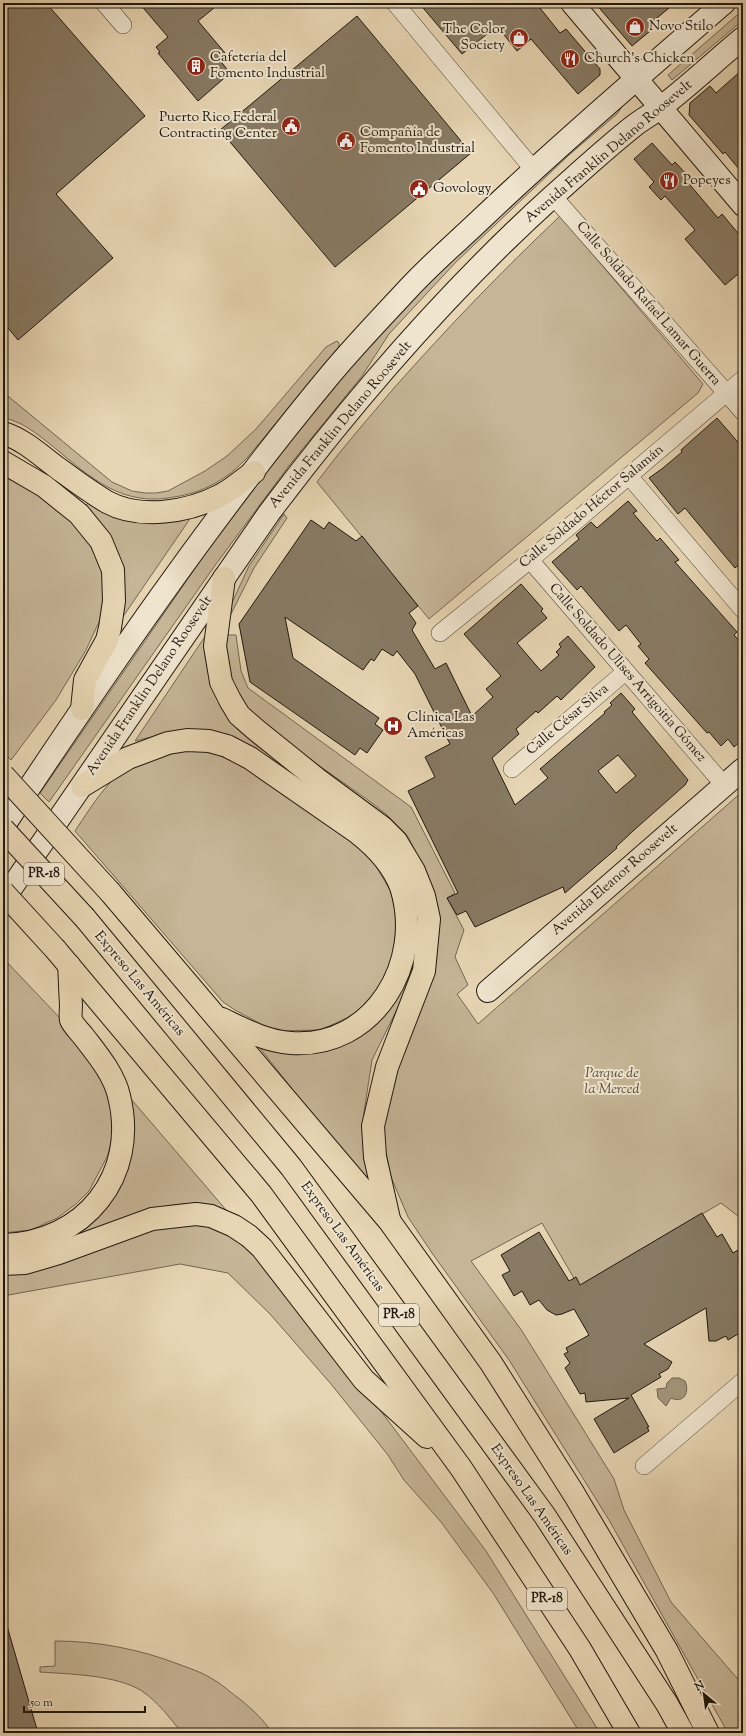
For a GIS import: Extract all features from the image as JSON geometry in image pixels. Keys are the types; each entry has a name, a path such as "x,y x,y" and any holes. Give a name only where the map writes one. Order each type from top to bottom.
{"highway":[{"path":"3,433 36,451 107,502 134,510 165,511 194,506 222,494 254,472"},
{"path":"3,462 44,486 79,514 101,541 113,570 114,601 110,628 107,640 85,680 82,709"},
{"path":"224,578 215,646 222,682 239,715 317,779 382,827 396,841 414,871 424,896 428,919 424,971 387,1067 373,1126 375,1157 390,1222"},
{"path":"82,786 128,758 168,742 187,740 209,741 227,746 250,758 358,833 381,853 392,870 400,886 407,914 407,931 404,952 396,979 391,988 383,1000 361,1023 340,1035 329,1039 292,1043 266,1039 214,1015"},
{"path":"3,775 110,892 390,1222 490,1363 574,1494 667,1651 708,1733"},
{"name":"Expreso Las Américas","path":"3,828 85,918 300,1179 545,1516 667,1704 683,1733"},
{"name":"PR-18","path":"3,892 63,958 261,1194 461,1468 580,1649 629,1733"},
{"path":"3,1244 16,1244 48,1236 69,1226 84,1215 100,1199 119,1165 122,1151 124,1126 119,1096 109,1072 71,1021 63,958"},
{"path":"3,1264 25,1263 59,1253 158,1218 196,1214 211,1216 234,1226 249,1236 262,1248 364,1380 461,1468"}],"main road":[{"path":"572,3 635,80 743,205"},
{"path":"3,828 82,709 185,562 332,373 411,286 533,169 724,3"},
{"name":"Avenida Franklin Delano Roosevelt","path":"3,900 268,513 307,462 375,380 428,320 492,254 553,196 634,126 660,108 743,38"},
{"name":"Avenida Eleanor Roosevelt","path":"488,991 743,769"}],"street":[{"path":"104,3 123,25"},
{"path":"395,3 533,169"},
{"name":"Calle Soldado Rafael Lamar Guerra","path":"553,196 743,412"},
{"name":"Calle Soldado Héctor Salamán","path":"440,633 530,560 743,379"},
{"path":"629,476 743,610"},
{"name":"Calle Soldado Ulises Arrigoitia Gómez","path":"530,560 724,785"},
{"name":"Calle César Silva","path":"512,769 625,672"},
{"path":"644,1466 743,1381"}],"green space":[{"path":"743,10 743,20 672,80 668,75"},
{"path":"624,104 617,114 569,155 456,262 389,334 362,376 288,467 216,564 49,802 40,793 205,554 276,459 352,366 383,329 452,258"},
{"path":"560,216 703,384 698,393 429,619 317,482 394,388 434,344 475,300"},
{"path":"337,341 339,343 339,347 247,458 223,479 205,488 185,495 162,499 144,499 124,494 109,488 81,469 28,428 3,417 3,392 112,482 132,491 156,493 168,491 205,471 227,456 256,429 326,347"},
{"path":"3,472 63,511 88,541 104,573 106,607 86,650 56,700 11,760 3,752"},
{"path":"91,500 196,510 120,621 99,524 86,505"},
{"path":"284,514 287,518 254,568 229,618 228,611 249,566"},
{"path":"210,629 207,652 215,683 225,708 237,729 258,747 373,826 396,852 407,871 415,894 418,923 416,956 403,997 372,1060 364,1112 364,1147 369,1177 365,1181 259,1047 304,1050 320,1048 344,1041 359,1034 368,1027 393,996 406,972 412,954 414,921 412,904 402,872 384,844 372,833 366,854 374,863 390,890 399,916 396,948 381,988 355,1014 321,1030 274,1031 223,1002 75,831 98,797 117,776 129,767 156,754 186,749 201,750 231,760 275,784 269,759 246,745 220,734 208,732 183,732 159,735 135,741"},
{"name":"Parque de la Merced","path":"223,635 236,635 241,671 248,688 411,807 455,893 447,898 464,930 455,957 468,985 457,994 478,1024 743,791 743,1220 721,1203 579,1287 542,1223 471,1261 522,1331 614,1479 624,1510 671,1602 743,1685 743,1733 728,1733 609,1520 509,1360 408,1217 391,1177 385,1147 384,1122 436,904 428,876 407,835 386,814 260,724 231,691"},
{"path":"3,958 86,1048 114,1098 115,1131 107,1157 89,1191 76,1204 57,1218 31,1230 3,1233"},
{"path":"131,1099 227,1211 193,1204 180,1204 130,1216 68,1239 104,1205 112,1196 125,1176 129,1165 131,1149 129,1100"},
{"path":"187,1224 214,1225 236,1234 317,1326 486,1551 600,1733 580,1733 493,1593 441,1522 404,1480 388,1455 331,1384 270,1314 228,1273 180,1264 3,1296 3,1270 160,1226"},
{"path":"55,1641 86,1642 133,1650 199,1672 215,1680 241,1700 258,1715 272,1733 182,1733 164,1710 142,1691 132,1686 106,1678 40,1672 40,1667 55,1666"}],"shaded area":[{"path":"672,1378 679,1378 685,1381 687,1389 685,1396 679,1399 671,1398 666,1406 658,1398 657,1389 666,1388 667,1383"}],"building":[{"path":"3,3 46,3 145,116 56,194 113,258 18,340 3,322"},
{"name":"Cafetería del Fomento Industrial","path":"139,3 220,3 198,21 225,53 218,58 230,73 198,101 158,53 160,52 156,47 168,37"},
{"path":"419,3 536,3 560,33 566,29 600,69 600,75 578,94 531,39 517,51 497,26 462,54"},
{"path":"595,3 675,3 651,23 655,27 632,46"},
{"name":"Compañía de Fomento Industrial","path":"357,16 471,153 335,267 220,130"},
{"path":"743,69 743,174 725,152 723,154 689,115 690,103 710,86 716,93"},
{"path":"652,143 672,165 675,162 688,176 685,179 718,218 722,214 743,239 743,270 725,285 685,239 695,230 665,196 661,200 649,187 654,182 634,159"},
{"path":"717,418 743,448 743,561 735,568 685,508 678,514 649,478 682,452 681,450"},
{"path":"628,501 637,511 633,513 657,541 660,538 679,560 675,562 737,632 734,635 743,645 743,739 734,747 728,739 721,746 709,732 707,733 645,663 649,659 638,646 641,644 626,625 619,631 581,586 577,590 552,562 579,539 576,535 591,522 597,528"},
{"name":"Clínica Las Américas","path":"311,520 324,529 329,522 356,541 362,536 418,606 409,613 416,623 412,630 435,669 446,663 472,716 493,697 486,689 501,676 464,634 521,584 543,609 541,611 547,618 517,643 541,671 559,655 556,652 561,647 559,644 568,636 595,667 561,700 557,696 538,713 536,711 516,729 519,734 492,758 515,805 548,778 540,769 605,713 604,712 612,705 610,703 621,693 635,709 632,712 688,780 685,785 633,831 616,847 617,848 565,893 563,887 475,927 466,911 457,915 447,898 458,893 408,791 435,777 425,757 450,744 415,674 397,651 393,656 382,649 374,661 371,659 363,670 285,617 293,658 379,718 375,724 383,730 367,753 360,748 355,755 250,682 239,624","holes":["618,755 636,776 616,793 598,771"]},
{"path":"702,1213 717,1237 722,1234 733,1253 743,1247 743,1331 728,1340 726,1336 716,1341 709,1341 706,1308 644,1344 672,1362 668,1369 659,1374 661,1377 631,1395 649,1427 647,1427 649,1431 614,1453 594,1419 629,1398 586,1402 585,1393 580,1394 565,1368 570,1363 564,1354 568,1352 566,1348 589,1335 574,1309 556,1315 547,1310 539,1300 530,1305 522,1291 514,1296 502,1275 510,1271 501,1255 539,1232 569,1281 576,1277 580,1285"},
{"path":"3,1626 7,1626 38,1733 3,1733"}],"place":[{"name":"Novo Stilo","path":"635,27"},
{"name":"The Color Society","path":"519,38"},
{"name":"Church's Chicken","path":"570,59"},
{"name":"Cafetería del Fomento Industrial","path":"196,66"},
{"name":"Puerto Rico Federal Contracting Center","path":"291,126"},
{"name":"Compañía de Fomento Industrial","path":"346,141"},
{"name":"Popeyes","path":"669,181"},
{"name":"Govology","path":"419,189"},
{"name":"Clínica Las Américas","path":"393,726"}]}
